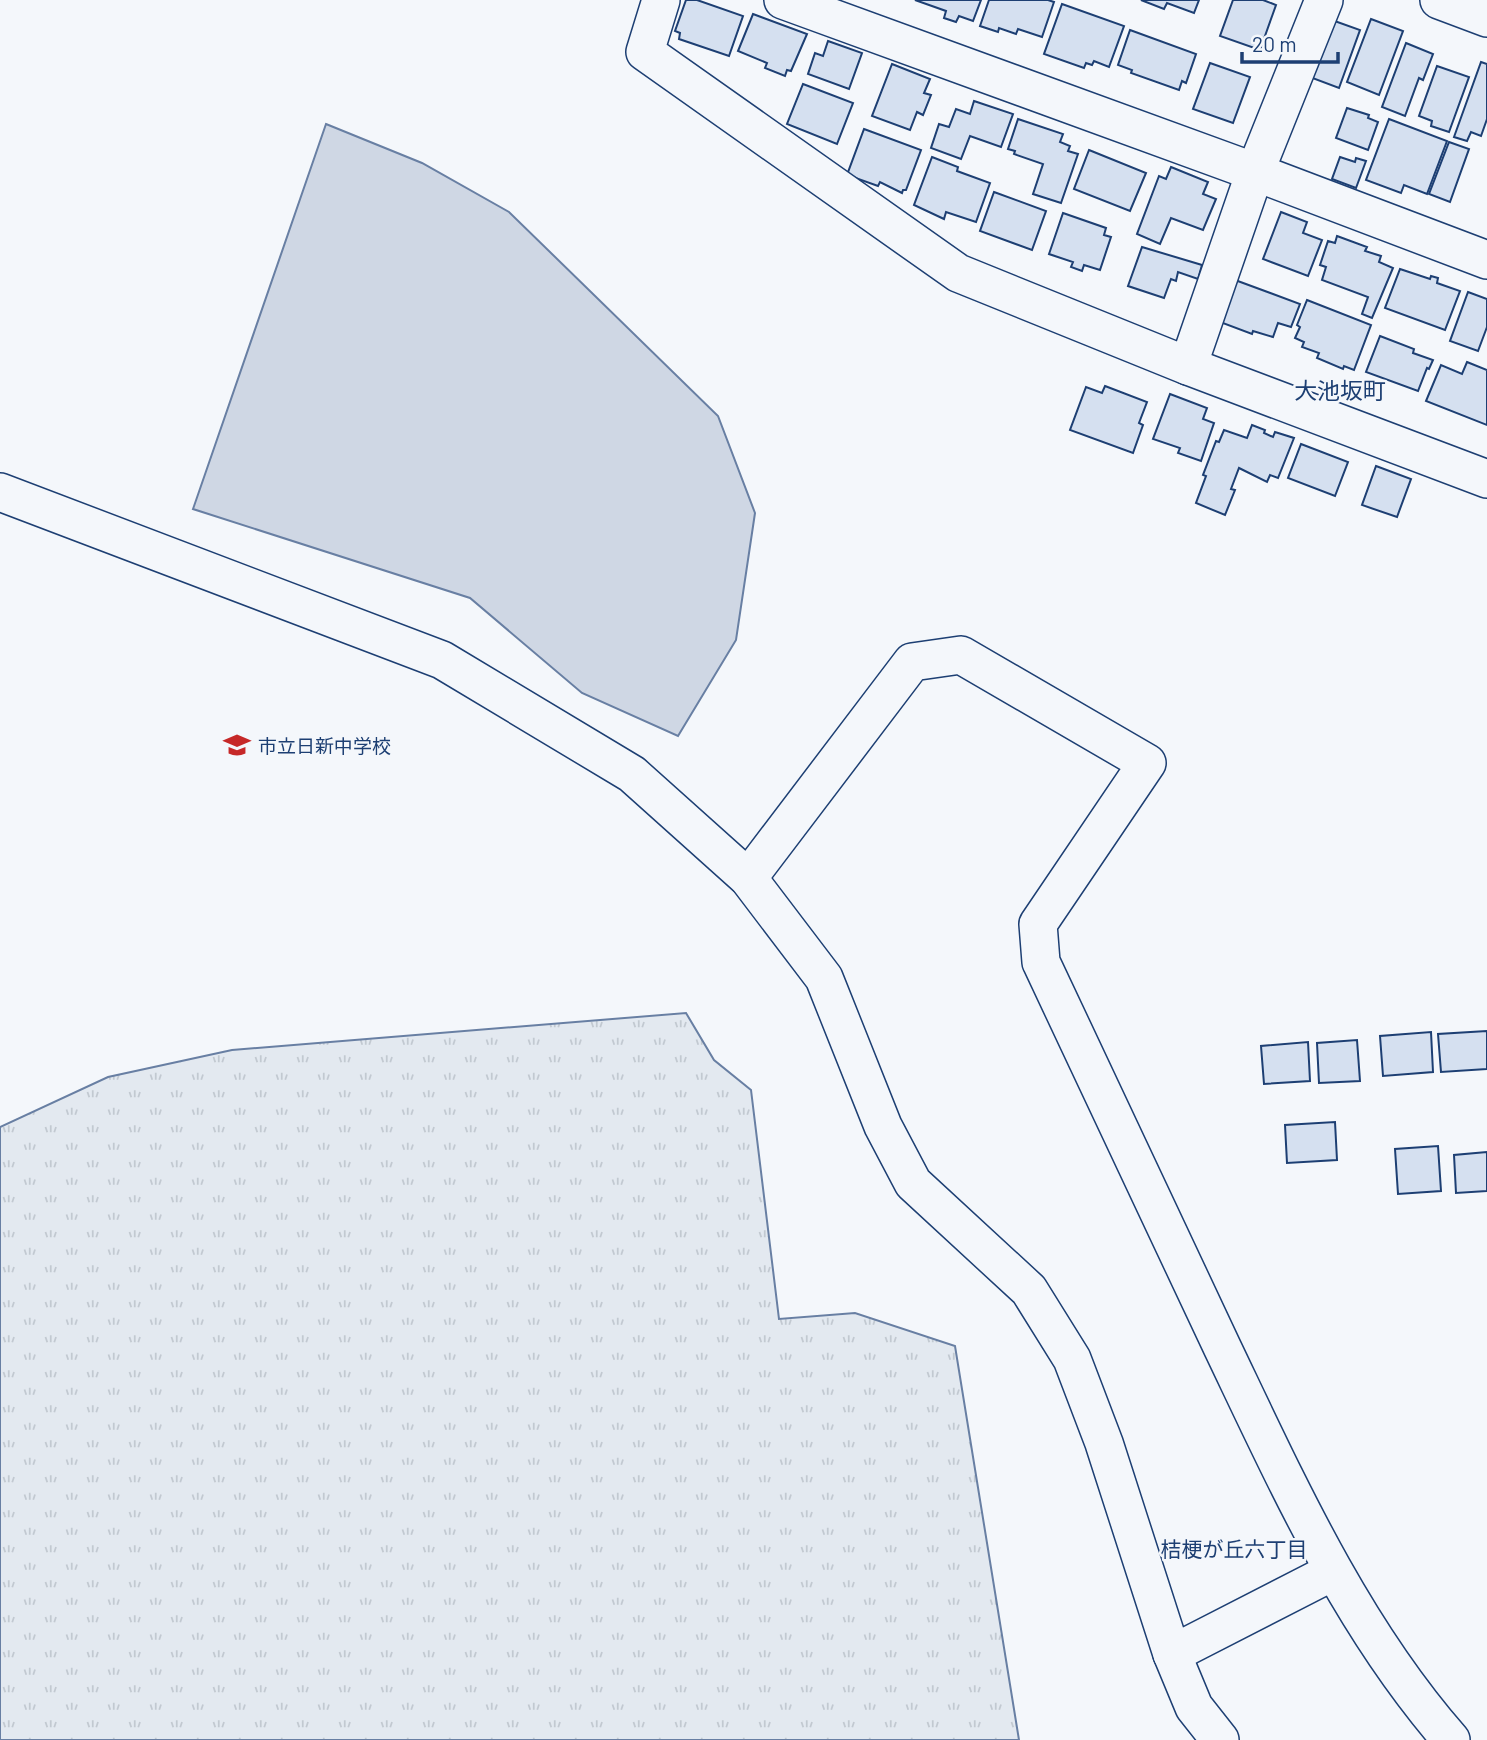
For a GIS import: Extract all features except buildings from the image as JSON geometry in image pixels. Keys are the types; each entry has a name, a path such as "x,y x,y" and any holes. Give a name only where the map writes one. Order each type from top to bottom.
{"street":[{"path":"661,0 645,52 958,273 1188,366 1487,479"},
{"path":"783,0 1255,172 1487,260"},
{"path":"1188,366 1255,172 1324,0"},
{"path":"1439,0 1487,18"},
{"path":"0,492 442,660 632,775 748,878 824,978 883,1126 913,1183 1029,1290 1072,1359 1104,1443 1172,1654 1194,1707 1220,1740"},
{"path":"748,878 912,662 961,655 1147,764 1038,924 1041,962 1250,1406 1332,1572 1420,1705 1451,1740"},
{"path":"1172,1654 1332,1572"}],"green space":[{"path":"686,1013 714,1060 751,1090 779,1319 855,1313 955,1346 1019,1740 0,1740 0,1127 108,1077 232,1050"}],"shaded area":[{"path":"326,124 422,163 509,212 718,416 755,513 736,640 678,736 582,693 470,598 193,509"}],"place":[{"name":"市立日新中学校","path":"237,745"}],"district":[{"name":"大池坂町","path":"1340,390"},
{"name":"桔梗が丘六丁目","path":"1234,1548"}]}
